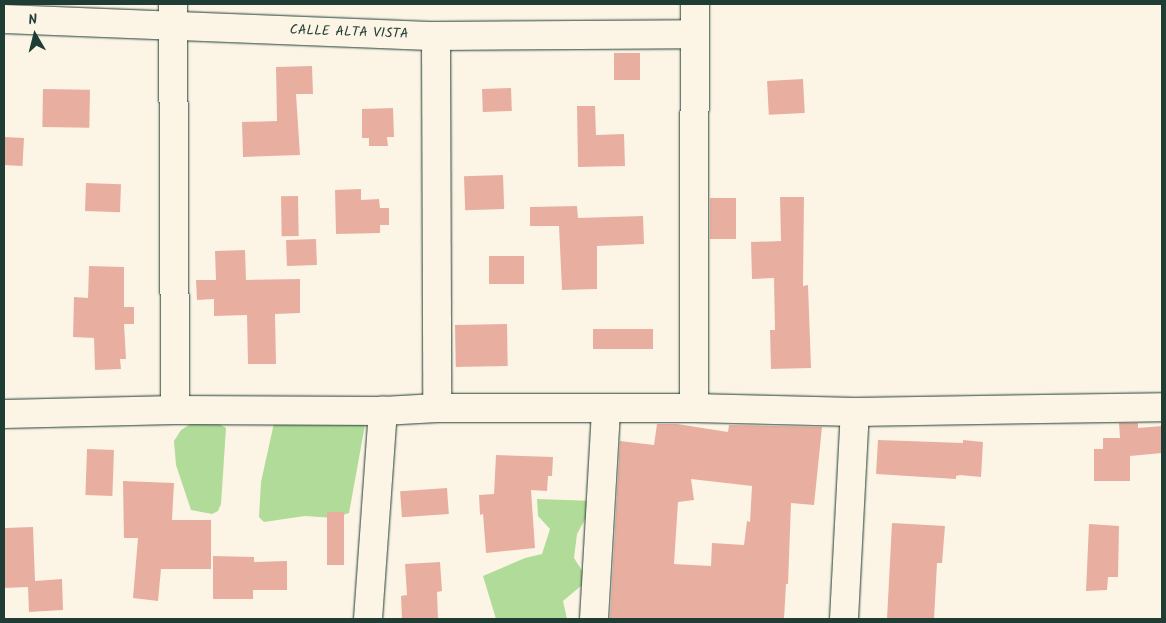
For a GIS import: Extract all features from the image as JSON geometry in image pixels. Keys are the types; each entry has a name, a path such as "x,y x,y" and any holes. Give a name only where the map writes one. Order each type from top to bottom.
{"street":[{"path":"694,408 695,4"},
{"path":"173,14 175,410"},
{"name":"CALLE ALTA VISTA","path":"4,19 173,14 436,36 694,34"},
{"path":"436,36 437,408"},
{"path":"4,414 175,410 383,412 437,408 694,408 855,412 1162,406"},
{"path":"594,619 606,409"},
{"path":"368,619 383,412"},
{"path":"844,619 855,412"}],"green space":[{"path":"209,418 226,428 221,504 218,511 212,514 191,510 176,465 174,441 181,430 197,420"},
{"path":"274,423 365,425 349,513 334,518 305,516 264,522 259,517 261,482"},
{"path":"537,499 595,501 577,534 574,558 588,580 563,601 567,619 496,619 483,576 525,558 542,554 550,529 538,516"}],"building":[{"path":"614,53 640,53 640,80 614,80"},
{"path":"312,66 313,94 296,94 300,155 243,157 242,122 277,121 276,67"},
{"path":"803,79 805,113 769,115 767,81"},
{"path":"511,88 512,111 483,112 482,89"},
{"path":"43,89 90,90 89,128 42,127"},
{"path":"577,106 595,106 596,135 624,134 625,166 578,167"},
{"path":"393,108 394,137 387,137 388,146 369,146 369,138 362,138 362,109"},
{"path":"4,137 24,138 23,166 4,165"},
{"path":"503,175 504,209 465,210 464,176"},
{"path":"86,183 121,184 120,212 85,211"},
{"path":"361,189 361,200 379,199 380,208 389,208 389,225 380,225 380,233 336,234 335,190"},
{"path":"281,196 298,196 299,236 282,236"},
{"path":"780,197 804,197 803,286 808,285 811,368 771,369 770,330 775,330 774,278 752,279 751,242 781,241"},
{"path":"710,198 736,198 736,239 710,239"},
{"path":"577,206 578,218 643,216 644,244 597,246 597,289 562,290 559,226 530,226 530,207"},
{"path":"316,239 317,265 287,266 286,240"},
{"path":"245,250 246,280 300,279 300,313 275,314 276,364 248,364 247,315 214,316 214,299 197,300 196,280 216,280 215,251"},
{"path":"489,256 524,256 524,284 489,284"},
{"path":"89,266 124,267 124,307 134,307 134,324 124,324 126,359 120,359 121,369 95,370 94,338 73,337 74,297 88,298"},
{"path":"507,324 508,366 456,367 455,325"},
{"path":"593,329 653,329 653,349 593,349"},
{"path":"1119,423 1138,423 1138,428 1162,426 1162,453 1130,456 1130,481 1094,481 1094,449 1103,449 1103,438 1120,438"},
{"path":"657,424 677,424 728,432 729,425 822,427 814,505 791,503 788,584 786,584 784,619 610,619 620,441 654,445","holes":["691,479 752,486 750,522 747,521 744,545 712,543 711,566 674,564 678,502 694,500"]},
{"path":"878,440 963,443 963,440 983,442 981,477 960,475 956,476 956,479 876,474"},
{"path":"87,449 114,450 112,496 85,495"},
{"path":"496,455 553,457 552,476 548,476 547,491 531,490 535,548 486,553 483,514 480,515 479,495 494,494"},
{"path":"123,481 174,483 172,520 211,520 211,569 161,569 158,601 133,598 138,538 124,538"},
{"path":"447,488 449,514 402,517 400,491"},
{"path":"327,512 344,512 344,565 327,565"},
{"path":"892,523 945,526 942,563 937,563 934,619 887,619"},
{"path":"1089,524 1119,526 1118,577 1108,577 1107,590 1086,591"},
{"path":"33,527 35,581 62,579 63,610 29,612 28,587 4,588 4,528"},
{"path":"213,556 254,557 254,562 287,561 287,590 253,590 253,599 213,599"},
{"path":"440,562 442,591 437,592 438,619 402,619 401,596 407,595 405,564"}]}
